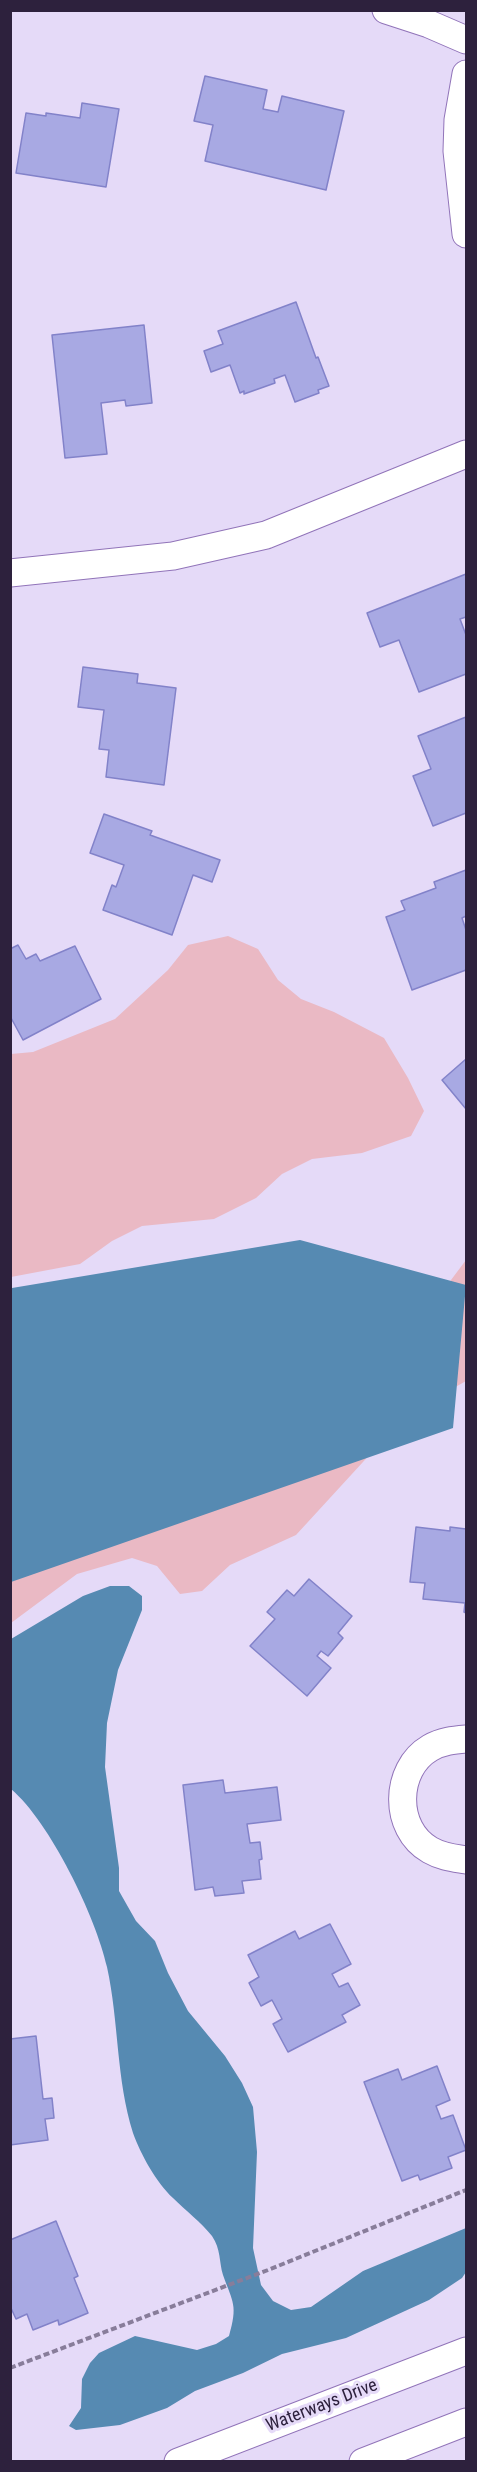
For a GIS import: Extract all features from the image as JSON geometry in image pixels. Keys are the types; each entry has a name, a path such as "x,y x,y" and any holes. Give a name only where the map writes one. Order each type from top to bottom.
{"street":[{"path":"386,10 429,24 466,40"},
{"path":"466,74 459,120 458,151 466,234"},
{"path":"10,573 174,556 266,535 466,454"},
{"path":"466,1739 447,1740 429,1748 415,1762 406,1779 402,1798 405,1817 414,1836 429,1850 447,1858 466,1860"},
{"name":"Waterways Drive","path":"178,2462 466,2351"},
{"path":"363,2462 466,2422"}],"path":[{"path":"10,2368 268,2270 466,2190"}],"shaded area":[{"path":"228,936 258,949 278,980 301,999 334,1012 384,1038 408,1078 424,1111 411,1136 362,1153 312,1159 282,1174 256,1198 214,1219 142,1226 112,1241 80,1264 11,1277 11,1054 33,1052 115,1019 168,970 188,945"},
{"path":"466,1260 466,1381 436,1398 385,1438 296,1535 230,1565 202,1591 180,1594 157,1566 132,1558 77,1574 11,1623 11,1523 436,1300"}],"water":[{"path":"300,1240 466,1285 453,1428 11,1582 12,1288"},
{"path":"110,1586 129,1586 142,1596 142,1610 118,1670 107,1723 105,1767 119,1868 119,1891 136,1921 155,1941 168,1973 188,2011 225,2056 242,2083 253,2107 257,2152 253,2248 261,2285 273,2301 291,2310 311,2307 363,2271 466,2228 466,2272 462,2278 429,2300 346,2338 282,2354 243,2373 195,2391 167,2408 120,2425 76,2430 69,2426 81,2408 82,2379 90,2363 99,2353 135,2336 197,2350 216,2344 229,2336 234,2310 215,2241 161,2184 136,2141 123,2092 107,1967 93,1923 56,1847 26,1804 11,1789 11,1639 83,1596"}],"building":[{"path":"205,76 267,90 263,109 278,112 282,96 344,111 326,190 205,161 213,125 194,121"},
{"path":"82,103 119,109 106,187 16,173 26,113 46,116 46,113 80,118"},
{"path":"296,302 316,358 318,357 329,386 318,390 319,393 295,402 285,375 274,379 275,383 244,394 244,391 240,393 230,365 211,372 204,351 223,344 218,331"},
{"path":"144,325 152,403 126,406 125,400 101,403 107,454 65,458 52,335"},
{"path":"466,574 466,617 460,619 466,635 466,674 419,692 399,640 380,647 367,613"},
{"path":"83,667 138,674 137,683 176,688 164,785 106,777 109,750 99,749 104,710 78,707"},
{"path":"466,717 466,813 433,826 413,776 431,769 418,736"},
{"path":"104,814 152,831 150,835 220,860 212,882 193,875 172,935 103,910 112,885 116,887 124,865 90,853"},
{"path":"466,870 466,916 462,918 466,930 466,970 412,990 386,917 405,910 401,901 436,888 434,882"},
{"path":"18,945 26,959 36,954 40,961 75,946 101,999 23,1040 10,1016 10,949"},
{"path":"466,1059 466,1109 442,1080"},
{"path":"416,1527 450,1531 450,1527 466,1529 466,1613 464,1612 465,1603 423,1599 425,1583 410,1582"},
{"path":"309,1579 352,1616 338,1633 343,1638 328,1656 321,1651 317,1656 331,1668 307,1696 250,1646 275,1619 267,1612 287,1590 294,1596"},
{"path":"223,1780 225,1793 277,1787 281,1820 247,1824 250,1843 260,1842 261,1879 242,1881 244,1893 215,1896 213,1887 195,1890 183,1785"},
{"path":"330,1924 351,1964 332,1974 339,1987 348,1983 360,2005 342,2015 346,2022 288,2052 273,2024 282,2019 272,2000 261,2006 249,1983 259,1977 248,1955 295,1931 299,1939"},
{"path":"36,2036 43,2099 52,2098 54,2118 45,2119 48,2140 10,2145 10,2039"},
{"path":"437,2066 450,2100 436,2106 441,2119 453,2115 466,2150 448,2157 452,2168 420,2180 418,2175 402,2181 364,2082 398,2069 402,2080"},
{"path":"56,2221 78,2276 74,2278 88,2313 59,2325 58,2320 33,2330 27,2314 16,2319 10,2306 10,2240"}]}
